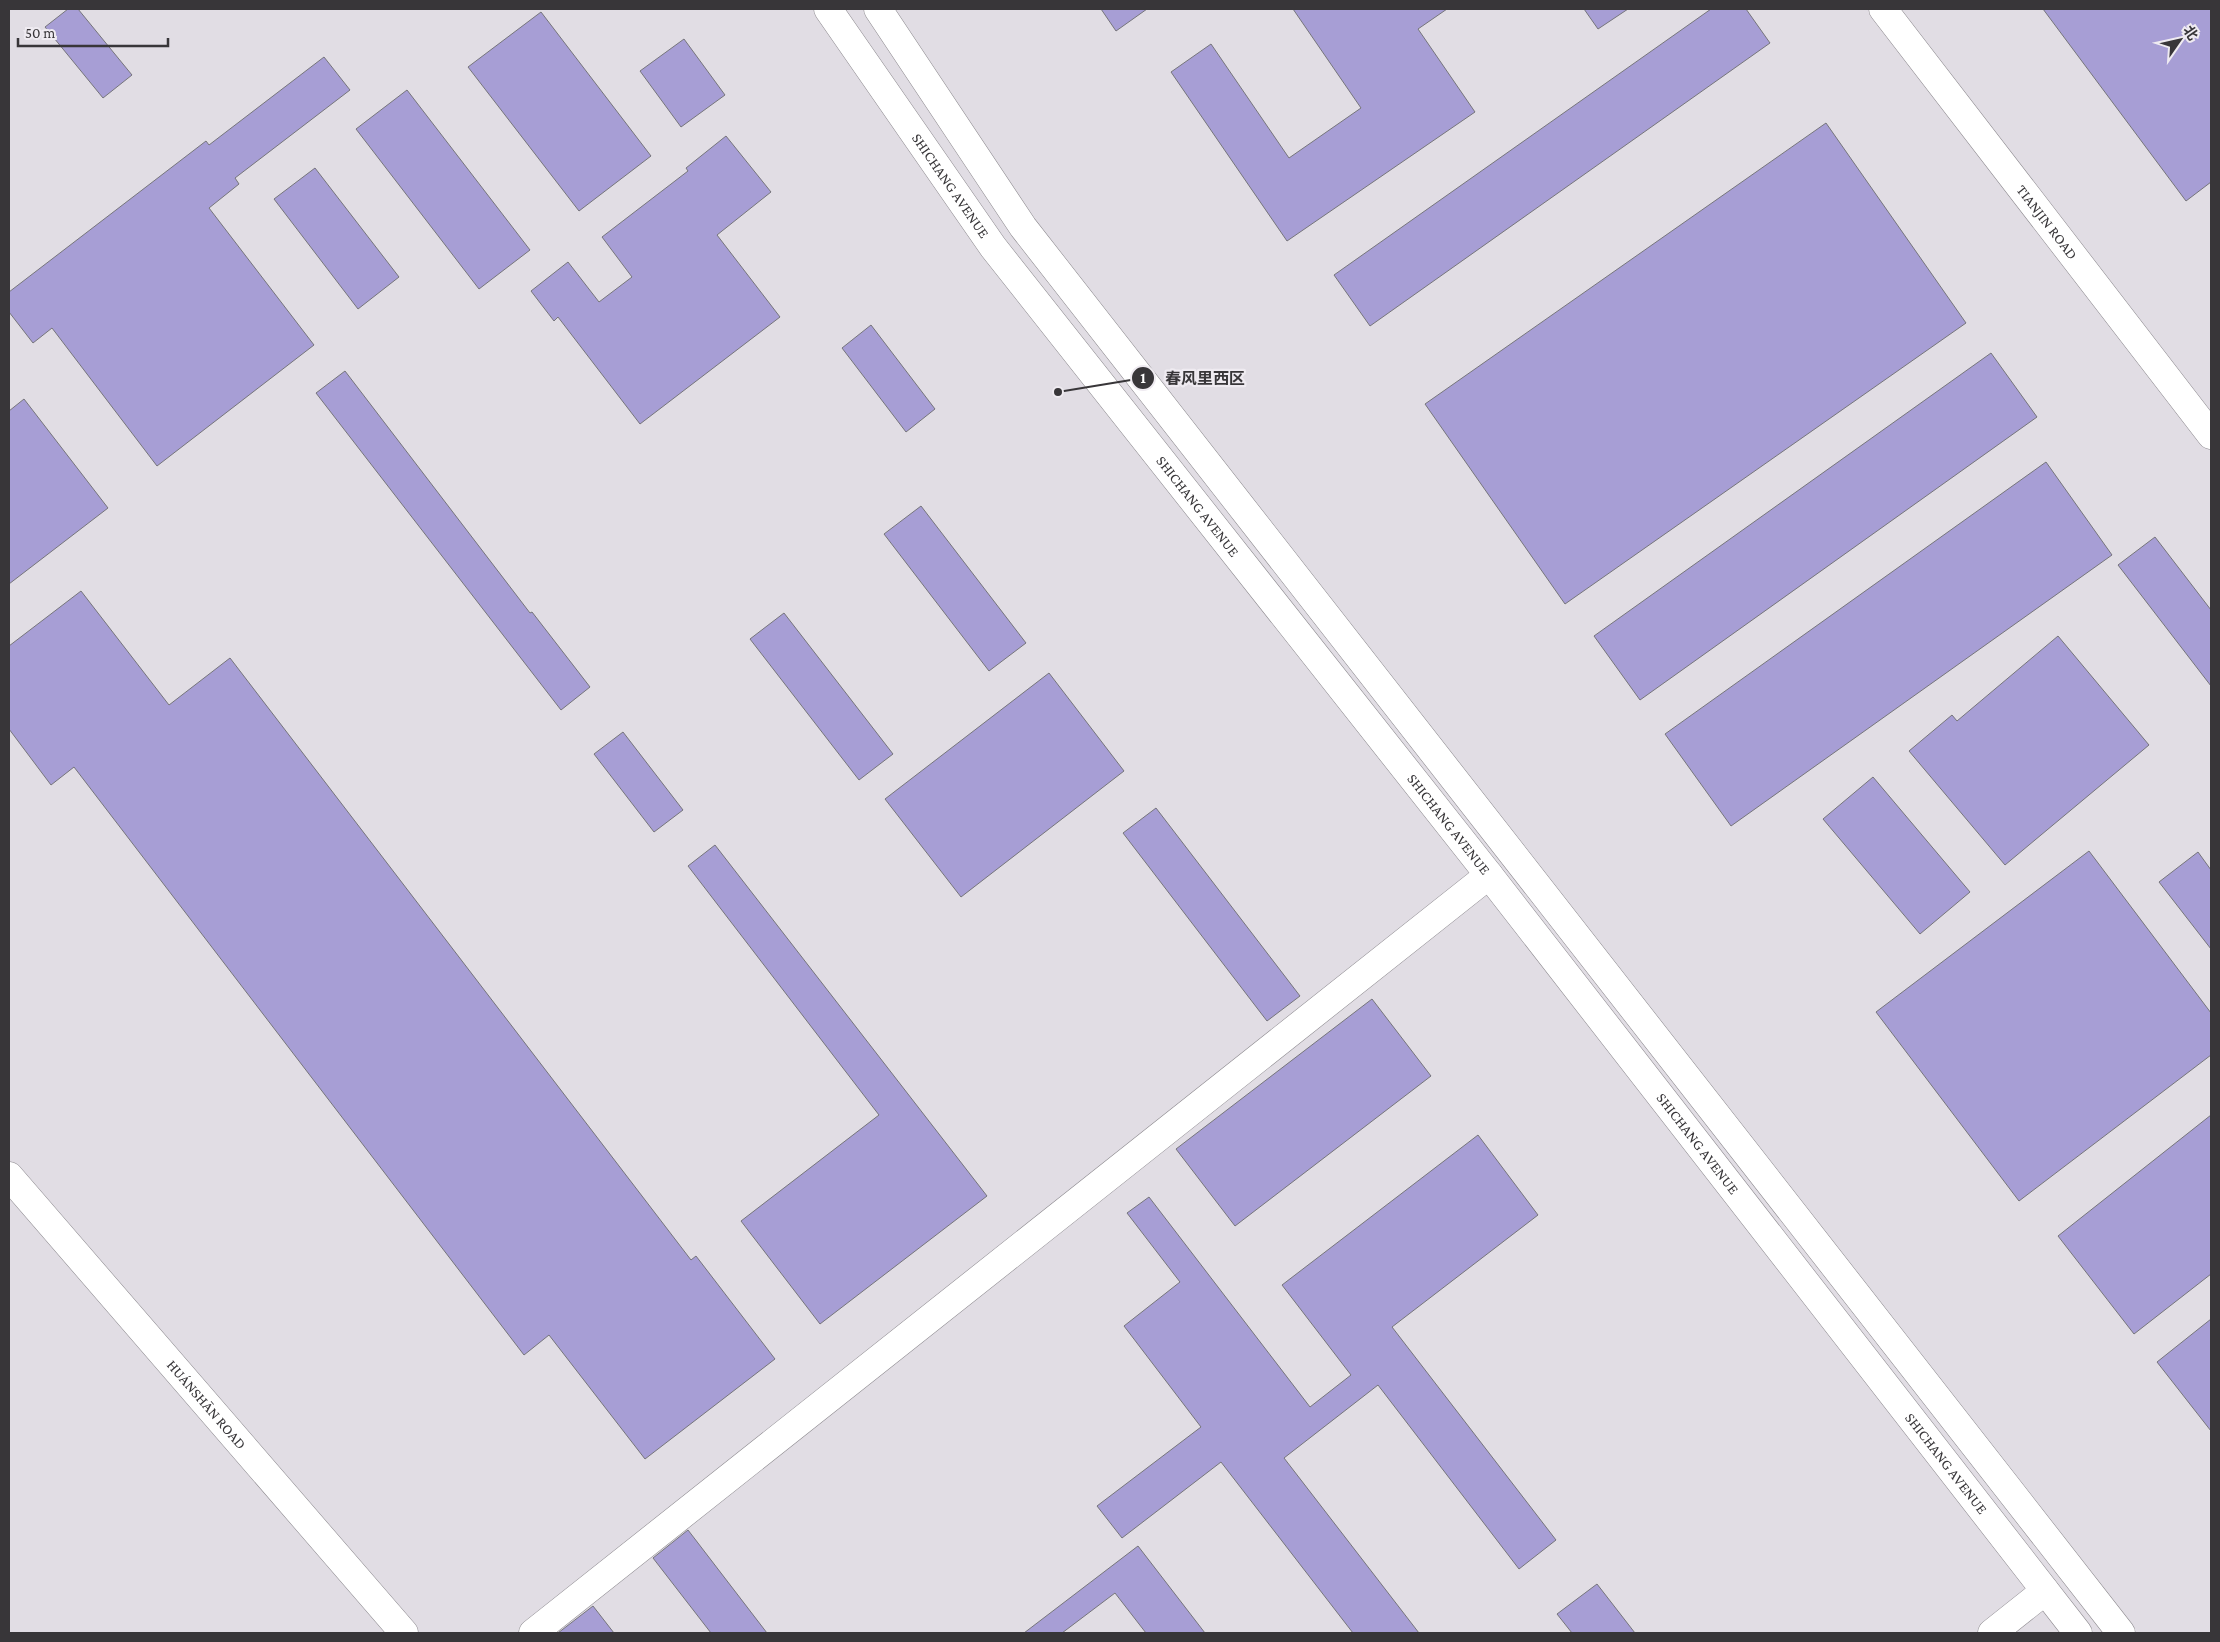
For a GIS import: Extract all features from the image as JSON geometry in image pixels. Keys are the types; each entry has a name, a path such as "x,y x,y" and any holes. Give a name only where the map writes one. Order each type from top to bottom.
{"main road":[{"name":"SHICHANG AVENUE","path":"828,9 993,247 1489,875 2078,1633"},
{"path":"878,9 1023,227 2121,1633"},
{"name":"TIANJIN ROAD","path":"1883,9 2211,435"},
{"path":"533,1633 1489,875"},
{"name":"HUÁNSHĀN ROAD","path":"9,1176 404,1633"},
{"path":"1992,1633 2045,1592"}],"building":[{"path":"68,9 78,9 132,75 103,98 45,27"},
{"path":"1101,9 1147,9 1116,31"},
{"path":"1293,9 1447,9 1418,29 1475,112 1287,241 1171,72 1211,44 1289,158 1361,108"},
{"path":"1584,9 1628,9 1598,29"},
{"path":"1711,9 1746,9 1770,43 1370,326 1334,275"},
{"path":"2043,9 2211,9 2211,182 2186,201"},
{"path":"541,12 651,156 579,211 468,67"},
{"path":"684,39 725,95 681,127 640,71"},
{"path":"324,57 350,90 235,178 239,184 209,208 314,345 157,466 52,328 33,343 9,312 9,292 206,141 209,145"},
{"path":"407,90 530,250 479,289 356,129"},
{"path":"1826,123 1966,323 1565,604 1425,404"},
{"path":"726,136 771,192 717,235 780,317 640,424 558,317 554,321 531,291 568,262 599,302 632,277 602,237 688,171 686,168"},
{"path":"315,168 399,277 358,309 274,199"},
{"path":"871,325 935,409 906,432 842,348"},
{"path":"1991,353 2037,417 1640,700 1594,636"},
{"path":"345,371 530,613 532,612 590,687 561,710 316,393"},
{"path":"24,399 108,508 9,584 9,411"},
{"path":"2046,462 2112,555 1731,826 1665,734"},
{"path":"921,506 1026,643 989,671 884,534"},
{"path":"2155,537 2211,610 2211,686 2118,565"},
{"path":"81,591 169,705 230,658 691,1260 696,1256 775,1359 645,1459 549,1335 524,1355 74,767 51,785 9,729 9,646"},
{"path":"784,613 893,754 859,780 750,639"},
{"path":"2058,636 2149,745 2005,865 1909,751 1952,715 1957,721"},
{"path":"1049,673 1124,771 961,897 885,799"},
{"path":"623,732 683,810 654,832 594,754"},
{"path":"1873,777 1970,892 1920,934 1823,819"},
{"path":"1156,808 1300,996 1267,1021 1123,833"},
{"path":"715,845 987,1196 820,1324 741,1221 879,1115 688,866"},
{"path":"2089,851 2211,1013 2211,1055 2019,1201 1876,1012"},
{"path":"2198,852 2211,870 2211,949 2159,882"},
{"path":"1372,999 1431,1076 1235,1226 1176,1149"},
{"path":"2211,1115 2211,1274 2134,1334 2058,1236"},
{"path":"1478,1135 1538,1215 1392,1327 1556,1540 1519,1569 1378,1385 1284,1458 1419,1633 1353,1633 1221,1462 1122,1538 1097,1506 1201,1427 1124,1326 1180,1282 1127,1213 1149,1197 1310,1407 1351,1375 1282,1285"},
{"path":"2211,1319 2211,1431 2157,1362"},
{"path":"688,1530 767,1633 711,1633 653,1558"},
{"path":"1138,1546 1205,1633 1146,1633 1115,1593 1062,1633 1024,1633"},
{"path":"1597,1584 1635,1633 1572,1633 1557,1614"},
{"path":"593,1606 614,1633 558,1633"}],"place":[{"name":"春风里西区","path":"1058,392"}]}
